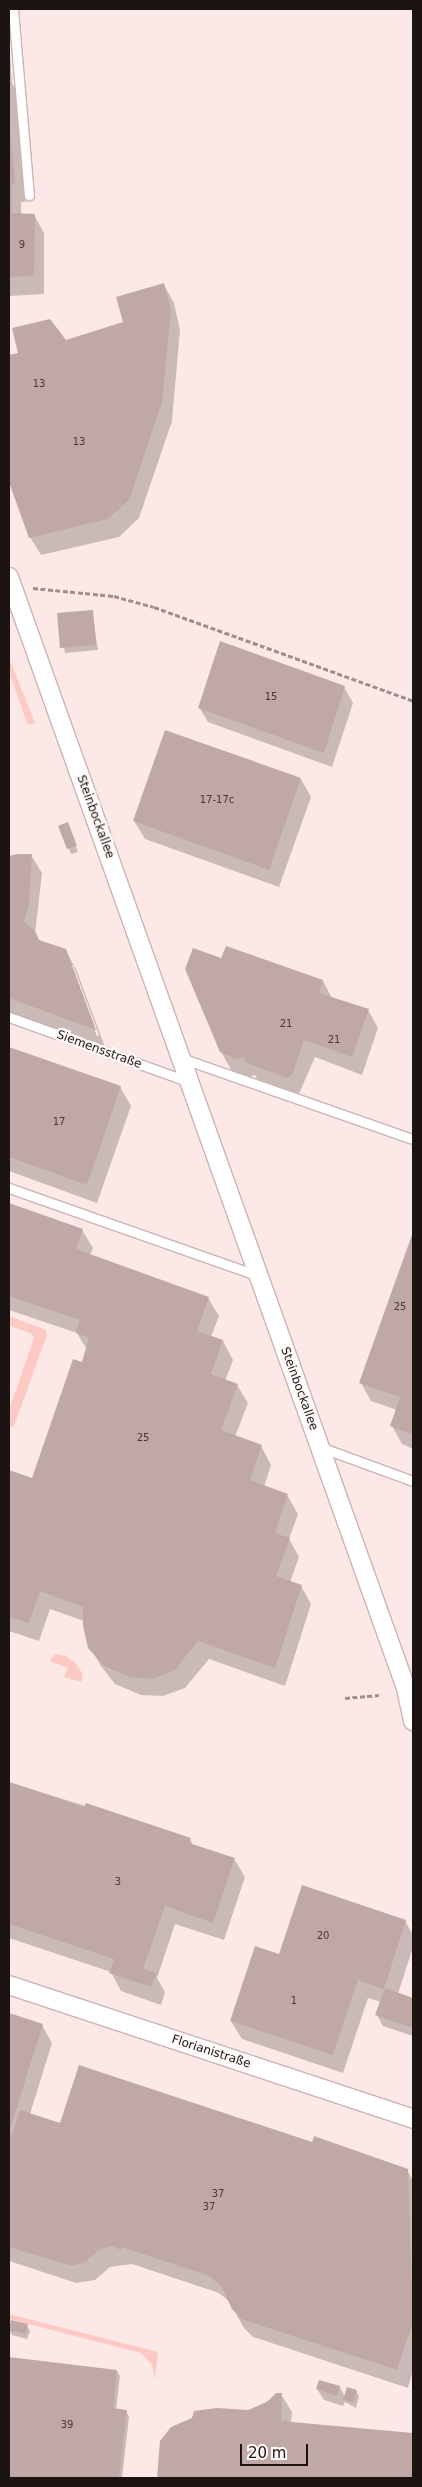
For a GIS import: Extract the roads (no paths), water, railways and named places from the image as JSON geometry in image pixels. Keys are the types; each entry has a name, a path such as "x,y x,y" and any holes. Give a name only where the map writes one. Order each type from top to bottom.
{"street":[{"name":"Steinbockallee","path":"10,582 406,1688 413,1721"},
{"name":"Florianistraße","path":"9,1985 413,2119"}],"lane":[{"path":"13,9 29,195"},
{"name":"Siemensstraße","path":"9,1017 190,1082"},
{"path":"181,1058 410,1138"},
{"path":"9,1188 259,1276"},
{"path":"320,1447 413,1481"}]}
